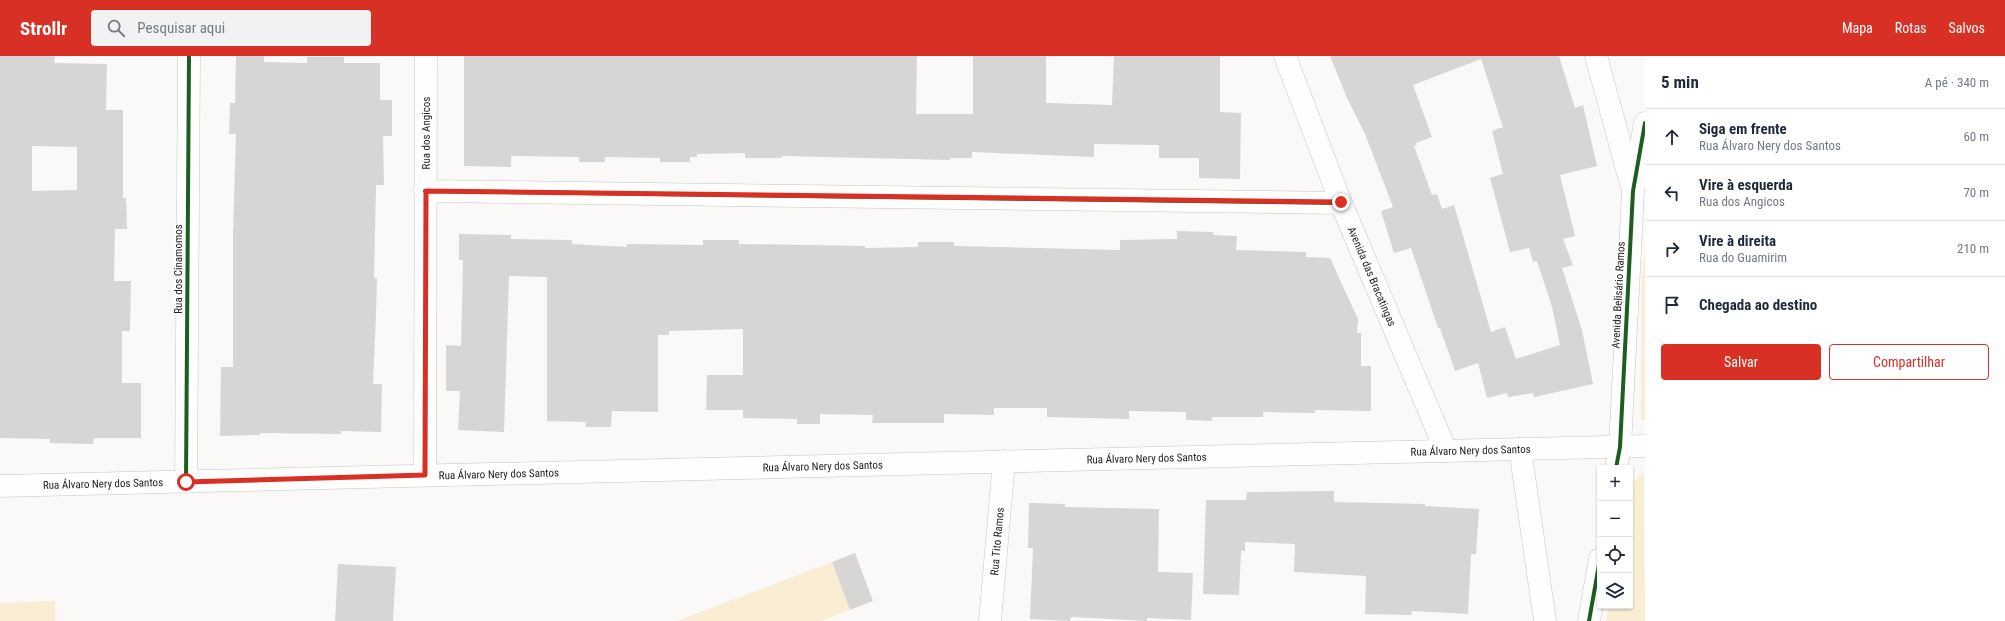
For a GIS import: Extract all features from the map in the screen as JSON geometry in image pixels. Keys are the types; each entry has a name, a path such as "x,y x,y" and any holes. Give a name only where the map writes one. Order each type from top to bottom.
{"street":[{"name":"Rua dos Cinamomos","path":"186,482 189,56"},
{"name":"Rua dos Angicos","path":"425,475 426,56"},
{"name":"Avenida das Bracatingas","path":"1284,56 1341,202 1446,451"},
{"path":"1596,56 1633,191"},
{"name":"Avenida Belisário Ramos","path":"1618,465 1634,446 1633,191 1645,124"},
{"path":"426,191 1341,202"},
{"name":"Rua Álvaro Nery dos Santos","path":"0,486 1634,446"},
{"path":"1520,449 1540,616"},
{"name":"Rua Tito Ramos","path":"990,621 1004,461"},
{"path":"1589,621 1598,573"}],"shaded area":[{"path":"1645,249 1645,420 1641,420 1642,278"},
{"path":"1644,473 1645,621 1606,621 1608,609 1633,609 1633,482"},
{"path":"832,562 850,610 821,621 677,621"},
{"path":"55,601 55,621 0,621 0,603"}],"building":[{"path":"0,56 55,56 54,63 107,64 106,110 123,110 123,198 126,198 127,229 115,229 114,281 131,281 130,331 122,331 122,383 141,383 141,438 94,438 93,444 50,443 50,439 0,438","holes":["32,146 77,147 77,190 32,191"]},
{"path":"236,56 264,56 264,62 307,63 307,57 344,57 344,63 380,63 380,100 392,100 392,136 383,136 384,185 376,185 374,278 377,278 373,384 382,384 381,432 341,431 341,434 260,433 260,435 220,436 221,367 233,367 233,231 236,134 229,134 230,103 235,103"},
{"path":"464,56 917,56 916,114 973,114 973,56 1046,56 1046,103 1112,105 1114,56 1220,56 1220,112 1241,113 1240,179 1199,178 1199,158 1159,158 1159,145 1094,144 1094,157 972,152 972,158 950,158 950,160 782,156 782,158 745,158 745,153 697,154 697,157 690,157 690,162 660,162 660,158 605,157 605,162 579,162 579,157 511,156 511,167 464,166"},
{"path":"1330,56 1559,56 1575,108 1583,105 1597,166 1560,175 1575,236 1563,239 1573,265 1562,268 1582,330 1593,384 1534,397 1533,393 1508,397 1507,393 1487,398 1478,363 1455,371 1440,328 1438,328 1411,248 1394,253 1381,211 1393,207 1365,134 1347,98","holes":["1481,59 1503,127 1492,131 1503,174 1490,178 1510,252 1529,248 1533,262 1537,261 1552,307 1560,345 1516,359 1505,327 1491,332 1454,205 1442,209 1437,194 1432,195 1414,146 1417,145 1416,143 1432,137 1413,85"]},
{"path":"1177,231 1213,232 1213,235 1237,236 1236,250 1306,252 1306,257 1330,258 1358,319 1357,333 1361,333 1361,366 1371,366 1371,411 1315,410 1315,413 1263,412 1263,417 1212,417 1212,421 1186,420 1186,412 1129,411 1129,419 1047,417 1047,408 994,408 994,415 944,414 944,423 872,423 873,415 820,414 820,424 797,424 797,419 743,418 743,410 706,410 707,375 743,375 743,329 669,331 669,335 658,335 658,412 612,411 611,427 586,427 586,422 547,421 547,277 509,276 504,432 458,430 460,391 446,391 446,345 461,346 463,260 459,260 459,234 511,235 511,239 572,240 572,244 627,247 627,244 703,245 703,240 739,240 739,244 865,246 865,248 918,247 918,242 954,242 954,246 1120,250 1120,240 1177,239"},
{"path":"1334,491 1334,502 1425,504 1425,506 1479,509 1476,554 1471,554 1468,614 1412,611 1411,615 1365,614 1366,576 1294,572 1295,544 1245,542 1245,551 1241,551 1239,595 1203,594 1206,500 1246,500 1247,492"},
{"path":"1029,503 1065,504 1065,507 1159,509 1158,572 1193,573 1191,620 1147,618 1147,621 1071,617 1070,621 1030,619 1033,548 1028,548"},
{"path":"855,553 873,601 850,610 832,562"},
{"path":"338,564 396,567 393,621 335,621"}],"cycle path":[{"path":"186,482 189,56"},
{"path":"1617,465 1620,447 1633,191 1645,123"},
{"path":"425,191 1341,203"},
{"path":"1589,621 1598,573"}],"route":[{"path":"186,482 425,475 426,191 1341,202"}]}
